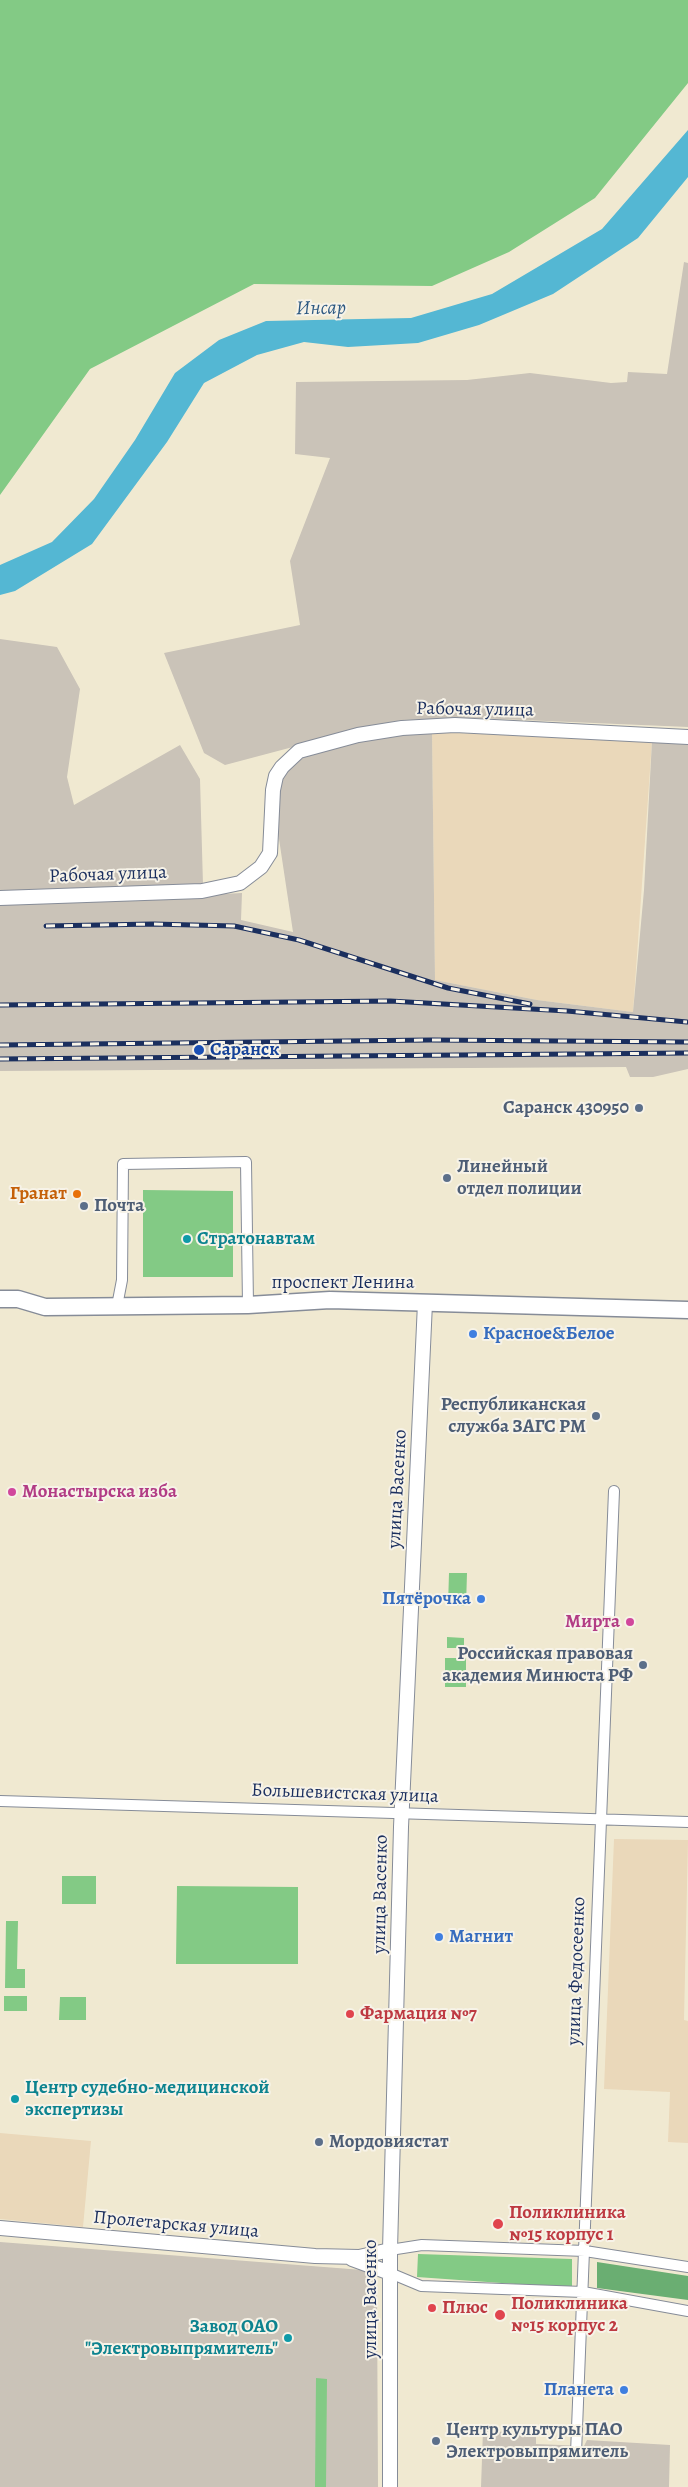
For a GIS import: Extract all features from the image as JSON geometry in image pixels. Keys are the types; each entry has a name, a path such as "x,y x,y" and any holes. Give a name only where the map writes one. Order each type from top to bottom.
{"main road":[{"name":"проспект Ленина","path":"0,1299 18,1299 46,1307 248,1305 330,1300 688,1310"}],"street":[{"name":"Рабочая улица","path":"0,898 202,891 240,883 261,867 270,852 274,790 276,776 282,767 299,751 358,735 402,728 455,725 688,737"},
{"path":"117,1306 122,1280 123,1164 246,1162 248,1305"},
{"name":"улица Васенко","path":"390,2487 390,2250 402,1814 425,1302"},
{"name":"улица Федосеенко","path":"576,2453 614,1491"},
{"name":"Большевистская улица","path":"0,1801 688,1822"},
{"name":"Пролетарская улица","path":"0,2228 349,2258 421,2286 583,2292 688,2310"},
{"name":"Пролетарская улица","path":"349,2258 422,2245 585,2251 688,2267"}],"shaded area":[{"path":"684,262 688,263 688,727 476,718 402,720 372,726 225,765 204,753 164,653 300,625 290,561 330,458 295,454 296,382 467,380 530,373 611,383 627,382 628,372 667,374"},
{"path":"0,639 57,647 80,689 67,777 74,805 180,745 200,779 203,885 0,894"},
{"path":"432,732 652,741 633,1012 537,1000 435,980"},
{"path":"432,732 435,980 537,1000 633,1012 644,890 652,741 688,741 688,1069 653,1077 630,1077 626,1067 0,1071 0,905 242,893 241,920 293,932 276,819 276,793 284,774 299,758 354,741"},
{"path":"614,1839 688,1840 684,2020 688,2021 688,2143 668,2142 670,2092 604,2089"},
{"path":"0,2133 91,2141 83,2227 0,2219"},
{"path":"0,2242 363,2270 375,2278 377,2293 378,2487 0,2487"},
{"path":"483,2430 536,2435 536,2444 584,2446 587,2440 670,2445 669,2487 481,2487"}],"green space":[{"path":"0,0 688,0 688,83 595,198 509,252 432,286 254,284 90,369 0,495"},
{"path":"143,1190 233,1191 233,1277 143,1277"},
{"path":"449,1573 467,1573 466,1606 448,1606"},
{"path":"447,1637 464,1638 464,1648 447,1648"},
{"path":"445,1658 466,1658 466,1687 445,1687"},
{"path":"62,1876 96,1876 96,1904 62,1904"},
{"path":"177,1886 298,1887 298,1964 176,1964"},
{"path":"6,1921 18,1921 17,1969 25,1969 25,1988 5,1988"},
{"path":"4,1996 27,1996 27,2011 4,2011"},
{"path":"60,1997 86,1997 86,2020 59,2020"},
{"path":"418,2254 572,2259 572,2288 417,2277"},
{"path":"597,2262 688,2276 688,2300 597,2288"},
{"path":"316,2378 327,2379 326,2487 315,2487"}],"water":[{"path":"688,130 688,177 638,238 553,294 479,325 418,343 348,347 304,342 257,355 204,383 167,442 92,544 15,591 0,595 0,565 52,542 94,499 135,440 175,373 219,340 266,321 411,318 492,294 602,229"}],"railway":[{"path":"46,926 153,924 234,926 299,940 448,988 530,1004"},
{"path":"0,1005 390,1001 567,1011 687,1022"},
{"path":"0,1045 431,1040 688,1042"},
{"path":"0,1059 688,1053"}],"place":[{"name":"Саранск","path":"199,1050"},
{"name":"Саранск 430950","path":"639,1108"},
{"name":"Линейный отдел полиции","path":"447,1178"},
{"name":"Гранат","path":"77,1194"},
{"name":"Почта","path":"84,1206"},
{"name":"Стратонавтам","path":"187,1239"},
{"name":"Красное&Белое","path":"473,1334"},
{"name":"Республиканская служба ЗАГС РМ","path":"596,1416"},
{"name":"Монастырска изба","path":"12,1492"},
{"name":"Пятёрочка","path":"481,1599"},
{"name":"Мирта","path":"630,1622"},
{"name":"Российская правовая академия Минюста РФ","path":"643,1665"},
{"name":"Магнит","path":"439,1937"},
{"name":"Фармация №7","path":"350,2014"},
{"name":"Центр судебно-медицинской экспертизы","path":"15,2099"},
{"name":"Мордовиястат","path":"319,2142"},
{"name":"Поликлиника №15 корпус 1","path":"498,2224"},
{"name":"Плюс","path":"432,2308"},
{"name":"Поликлиника №15 корпус 2","path":"500,2315"},
{"name":"Завод ОАО \"Электровыпрямитель\"","path":"288,2338"},
{"name":"Планета","path":"624,2390"},
{"name":"Центр культуры ПАО Электровыпрямитель","path":"436,2441"}],"water label":[{"name":"Инсар","path":"321,309"}]}
